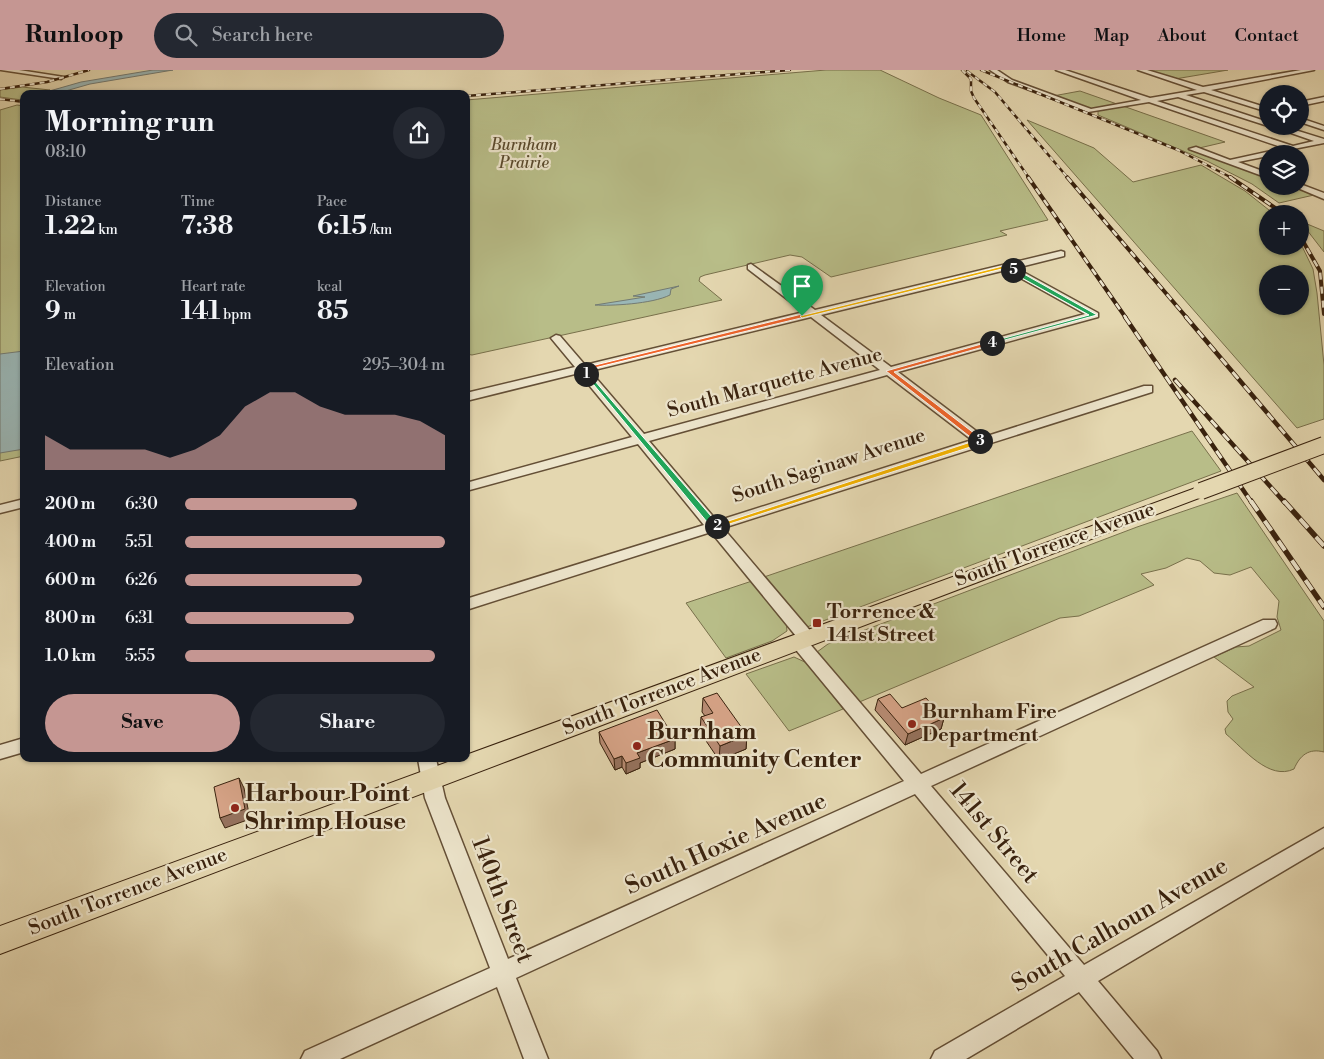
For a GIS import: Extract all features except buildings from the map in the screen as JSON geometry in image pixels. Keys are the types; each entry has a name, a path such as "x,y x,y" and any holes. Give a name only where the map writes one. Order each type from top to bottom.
{"main road":[{"name":"South Torrence Avenue","path":"470,755 803,640 1324,445"},
{"name":"South Torrence Avenue","path":"0,940 449,762"}],"street":[{"path":"4,70 62,77"},
{"path":"8,77 31,70"},
{"path":"993,70 997,74 1032,89 1090,111 1306,70 1313,72"},
{"path":"1059,70 1283,145"},
{"path":"1141,70 1259,107"},
{"path":"1178,95 1259,121"},
{"path":"1309,102 1324,99"},
{"path":"1309,123 1324,128"},
{"path":"1302,135 1323,142"},
{"path":"1308,145 1323,142"},
{"path":"1193,149 1259,173"},
{"path":"1229,162 1259,155"},
{"path":"1309,191 1324,187"},
{"path":"1309,191 1324,196"},
{"path":"470,396 1061,254"},
{"path":"751,267 981,441"},
{"name":"South Marquette Avenue","path":"470,485 1094,315 1007,267"},
{"name":"141st Street","path":"556,338 715,526 918,784 1149,1059"},
{"name":"South Saginaw Avenue","path":"470,604 1148,389"},
{"path":"0,509 20,504"},
{"name":"South Hoxie Avenue","path":"313,1059 1269,624"},
{"path":"0,752 20,746"},
{"name":"140th Street","path":"429,769 435,798 536,1059"},
{"name":"South Calhoun Avenue","path":"942,1059 1324,837"}],"green space":[{"name":"Burnham Prairie","path":"826,70 880,70 939,98 981,115 1048,220 1000,231 1007,235 831,277 802,257 790,255 700,277 699,281 722,300 470,355 470,100"},
{"path":"1145,70 1228,70 1175,79"},
{"path":"22,87 50,90 20,90 20,100 0,97 0,90"},
{"path":"1080,91 1117,104 1091,109 1053,96"},
{"path":"20,105 20,457 0,461 0,110"},
{"path":"1123,106 1225,142 1195,149 1259,175 1259,189 1207,161 1098,115 1098,111"},
{"path":"1027,120 1094,148 1133,182 1201,165 1245,191 1263,205 1259,205 1259,255 1306,255 1313,269 1324,365 1324,419 1297,428"},
{"path":"1309,193 1314,195 1279,203 1268,195 1309,195"},
{"path":"1309,225 1324,231 1324,252 1309,233"},
{"path":"1192,431 1221,471 807,627 764,577"},
{"path":"1237,493 1324,621 1324,752 1309,752 1302,756 1294,769 1285,772 1275,771 1266,767 1257,762 1226,734 1225,729 1233,719 1228,712 1227,701 1232,696 1254,687 1214,657 1236,647 1249,646 1281,630 1277,617 1279,601 1251,567 1230,575 1214,573 1200,561 1187,558 1166,568 1141,574 1154,585 1079,616 1060,618 857,703 818,657 817,652 828,644 1137,527"},
{"path":"752,581 786,621 787,631 772,641 726,658 686,603"},
{"path":"794,657 807,663 843,709 789,731 746,674"}],"water":[{"path":"153,70 173,70 90,84 69,90 53,90 81,82"},
{"path":"679,286 671,289 670,295 662,298 621,305 595,305 645,297 633,296"},
{"path":"20,352 20,450 0,453 0,354"}],"railway":[{"path":"0,89 47,82 89,70"},
{"path":"470,96 790,70"},
{"path":"962,70 971,79 971,91 974,98 1029,178"},
{"path":"981,70 1178,150 1232,178"},
{"path":"967,71 995,92 1068,178"},
{"path":"0,99 20,102"},
{"path":"1028,177 1126,318"},
{"path":"1067,177 1187,318"},
{"path":"1230,177 1271,205"},
{"path":"1309,252 1320,271 1324,314"},
{"path":"1125,317 1252,503"},
{"path":"1186,317 1324,480"},
{"path":"1175,380 1285,503"},
{"path":"1251,501 1324,607"},
{"path":"1284,501 1324,546"}],"place":[{"name":"Torrence & 141st Street","path":"817,623"},
{"name":"Burnham Fire Department","path":"912,724"},
{"name":"Burnham Community Center","path":"637,746"},
{"name":"Harbour Point Shrimp House","path":"235,808"}],"route":[{"path":"1007,267 1094,315 889,371 981,441 715,526 582,369 802,316 1007,267"}]}
